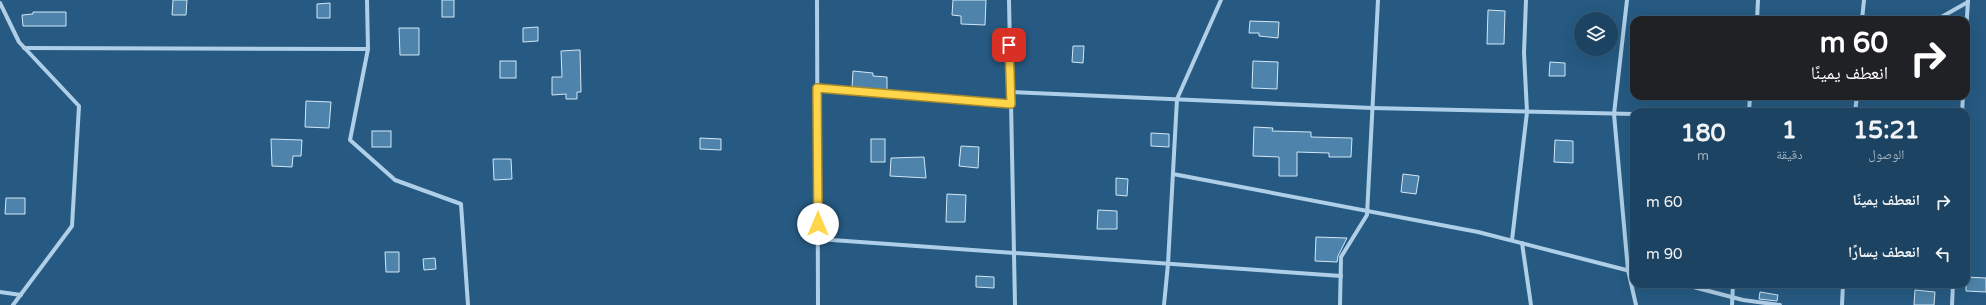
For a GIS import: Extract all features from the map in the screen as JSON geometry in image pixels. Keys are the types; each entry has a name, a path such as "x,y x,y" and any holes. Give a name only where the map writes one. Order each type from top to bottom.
{"street":[{"path":"367,0 368,48 350,140 395,180 461,204 468,305"},
{"path":"817,0 818,305"},
{"path":"1009,0 1015,305"},
{"path":"1164,305 1168,264 1177,100 1220,0"},
{"path":"1340,305 1341,257 1367,215 1378,0"},
{"path":"1512,240 1528,112 1524,53 1526,0"},
{"path":"1627,0 1614,114 1630,279"},
{"path":"1757,16 1758,0"},
{"path":"1862,16 1864,0"},
{"path":"1943,16 1968,1"},
{"path":"1967,16 1968,1"},
{"path":"0,3 19,42 79,106 72,226 13,305"},
{"path":"24,48 368,48"},
{"path":"817,88 1011,104"},
{"path":"1010,92 1372,108 1630,114"},
{"path":"1173,174 1478,232 1628,270"},
{"path":"818,239 1341,276"},
{"path":"1522,243 1531,305"},
{"path":"1632,288 1636,305"},
{"path":"1697,288 1732,297 1780,305"},
{"path":"1732,305 1733,288"},
{"path":"1842,305 1843,288"},
{"path":"1952,305 1953,288"},
{"path":"0,292 21,295"}],"building":[{"path":"173,0 187,0 186,15 172,15"},
{"path":"442,0 454,0 454,17 442,17"},
{"path":"953,0 986,0 985,25 961,24 961,16 952,15"},
{"path":"330,3 330,18 317,18 317,4"},
{"path":"1488,10 1505,11 1504,44 1487,44"},
{"path":"33,12 66,12 66,26 23,26 22,15 33,14"},
{"path":"1250,21 1279,22 1278,38 1259,36 1259,33 1249,33"},
{"path":"538,27 538,41 523,42 523,28"},
{"path":"399,28 419,28 419,55 400,55"},
{"path":"1073,46 1084,46 1083,63 1072,62"},
{"path":"580,50 581,92 577,92 577,99 566,99 566,94 552,95 552,77 562,77 561,51"},
{"path":"500,61 516,61 516,78 500,78"},
{"path":"1253,61 1278,62 1277,89 1252,88"},
{"path":"1550,62 1565,63 1565,76 1549,76"},
{"path":"853,71 873,73 873,76 887,77 887,90 852,88"},
{"path":"306,101 331,102 329,128 305,127"},
{"path":"1254,127 1273,128 1272,131 1311,132 1311,137 1352,138 1351,157 1329,157 1329,153 1297,152 1297,176 1279,176 1279,157 1253,156"},
{"path":"372,131 391,131 391,147 372,147"},
{"path":"1151,133 1169,134 1169,147 1151,146"},
{"path":"700,138 721,139 721,150 700,149"},
{"path":"271,139 302,140 301,156 293,156 292,167 272,166"},
{"path":"871,139 885,139 885,162 871,162"},
{"path":"1555,140 1573,141 1573,163 1554,162"},
{"path":"961,146 979,147 978,168 959,166"},
{"path":"924,157 926,178 890,176 891,158"},
{"path":"493,159 511,159 512,179 494,180"},
{"path":"1403,174 1419,176 1416,194 1401,192"},
{"path":"1116,178 1128,179 1127,196 1116,195"},
{"path":"947,194 966,195 965,222 946,222"},
{"path":"6,198 25,198 25,214 5,214"},
{"path":"1098,210 1117,211 1117,229 1097,229"},
{"path":"1316,237 1347,238 1338,256 1337,262 1315,261"},
{"path":"385,252 399,252 399,272 386,272"},
{"path":"435,258 436,269 424,270 423,259"},
{"path":"976,276 994,277 994,288 976,287"},
{"path":"1970,277 1986,278 1986,292 1966,291 1966,288 1970,288"},
{"path":"1915,290 1935,292 1934,305 1914,305"},
{"path":"1760,292 1778,295 1777,301 1759,299"}],"route":[{"path":"818,224 817,88 1011,104 1009,45"}]}
